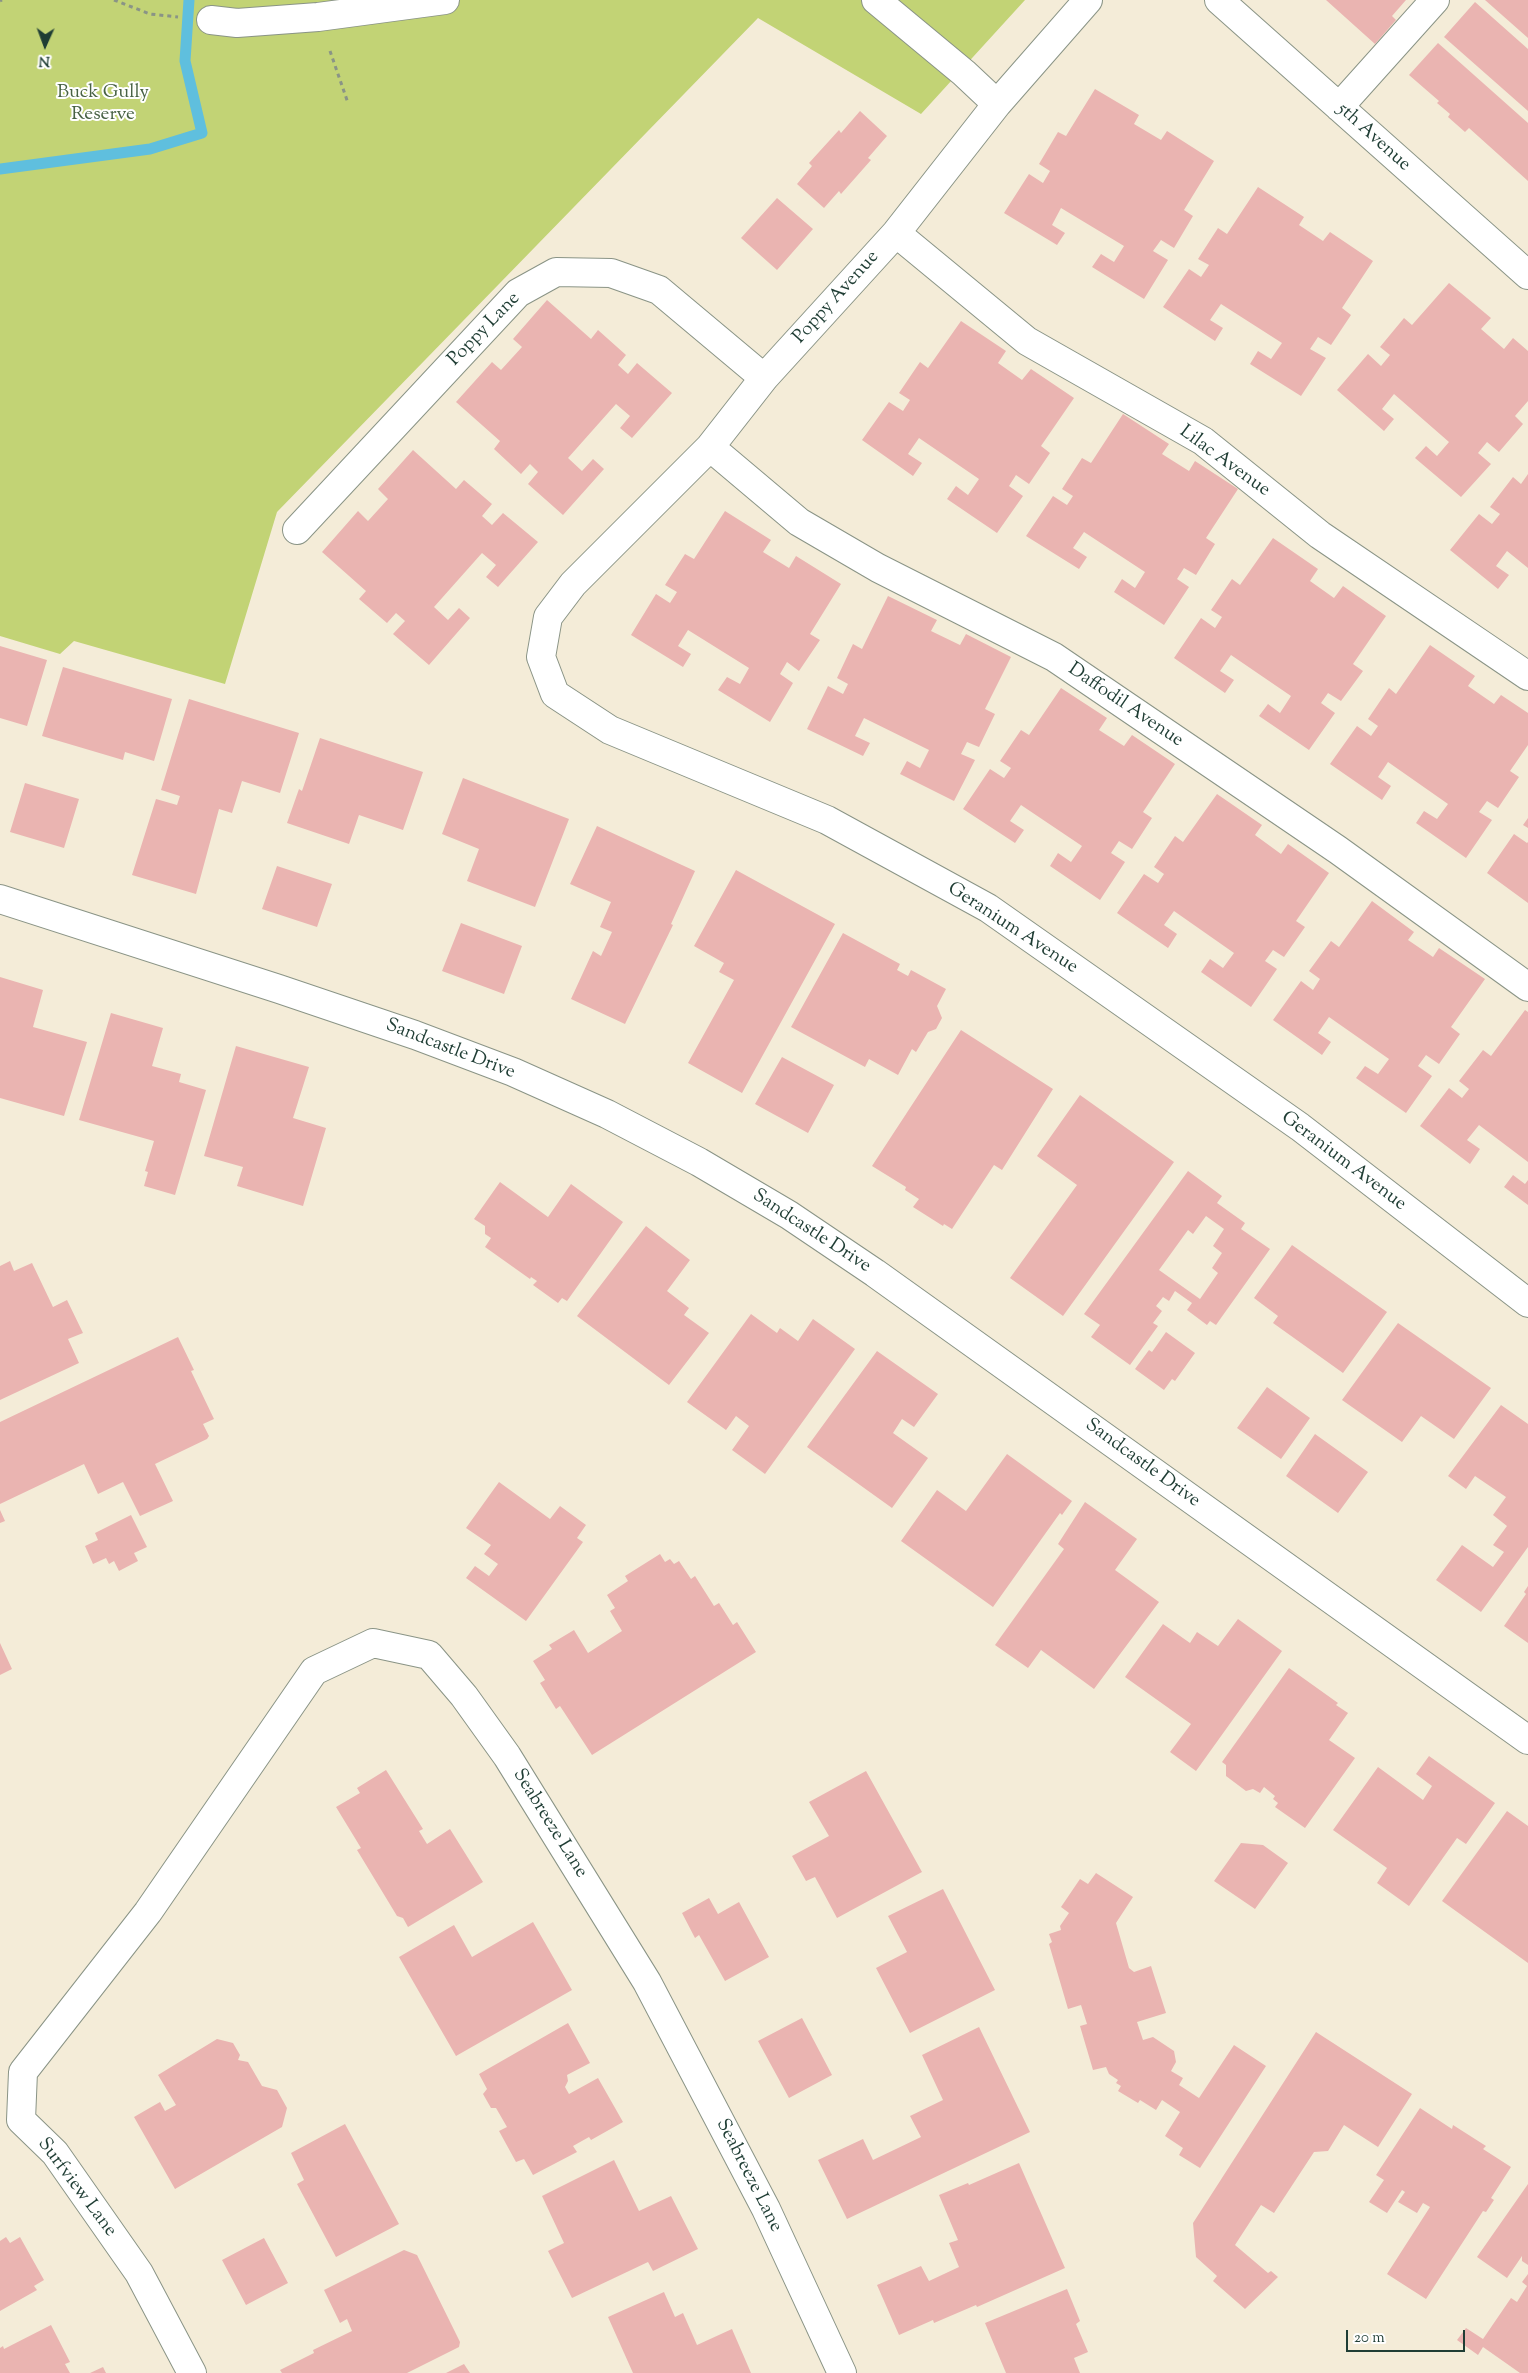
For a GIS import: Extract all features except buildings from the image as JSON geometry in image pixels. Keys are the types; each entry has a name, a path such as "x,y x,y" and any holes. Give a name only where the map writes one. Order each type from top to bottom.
{"street":[{"path":"211,20 237,23 318,17 445,0"},
{"path":"876,0 964,73 998,104"},
{"name":"Poppy Avenue","path":"573,584 710,447 764,378 896,233 998,104 1088,0"},
{"name":"5th Avenue","path":"1219,0 1528,275"},
{"path":"1339,107 1435,0"},
{"name":"Lilac Avenue","path":"896,233 1027,341 1203,441 1320,535 1528,676"},
{"name":"Poppy Lane","path":"297,530 518,293 556,272 611,273 659,290 764,378"},
{"name":"Daffodil Avenue","path":"710,447 799,522 878,568 1054,657 1338,850 1528,987"},
{"name":"Geranium Avenue","path":"573,584 548,617 541,657 555,694 610,730 827,820 988,908 1300,1127 1528,1303"},
{"name":"Sandcastle Drive","path":"0,899 280,988 433,1042 512,1072 607,1114 699,1162 789,1215 875,1273 1528,1740"},
{"name":"Seabreeze Lane","path":"148,1912 314,1671 373,1643 429,1655 464,1696 507,1756 648,1982 766,2208 842,2373"},
{"name":"Surfview Lane","path":"148,1912 23,2072 21,2120 54,2153 139,2273 192,2373"}],"path":[{"path":"114,0 150,14"},
{"path":"318,17 348,104"}],"green space":[{"name":"Buck Gully Reserve","path":"0,0 1025,0 921,114 758,18 277,512 225,684 74,641 60,654 0,636"}],"waterway":[{"path":"0,169 150,149 202,133 185,61 189,0"}]}
